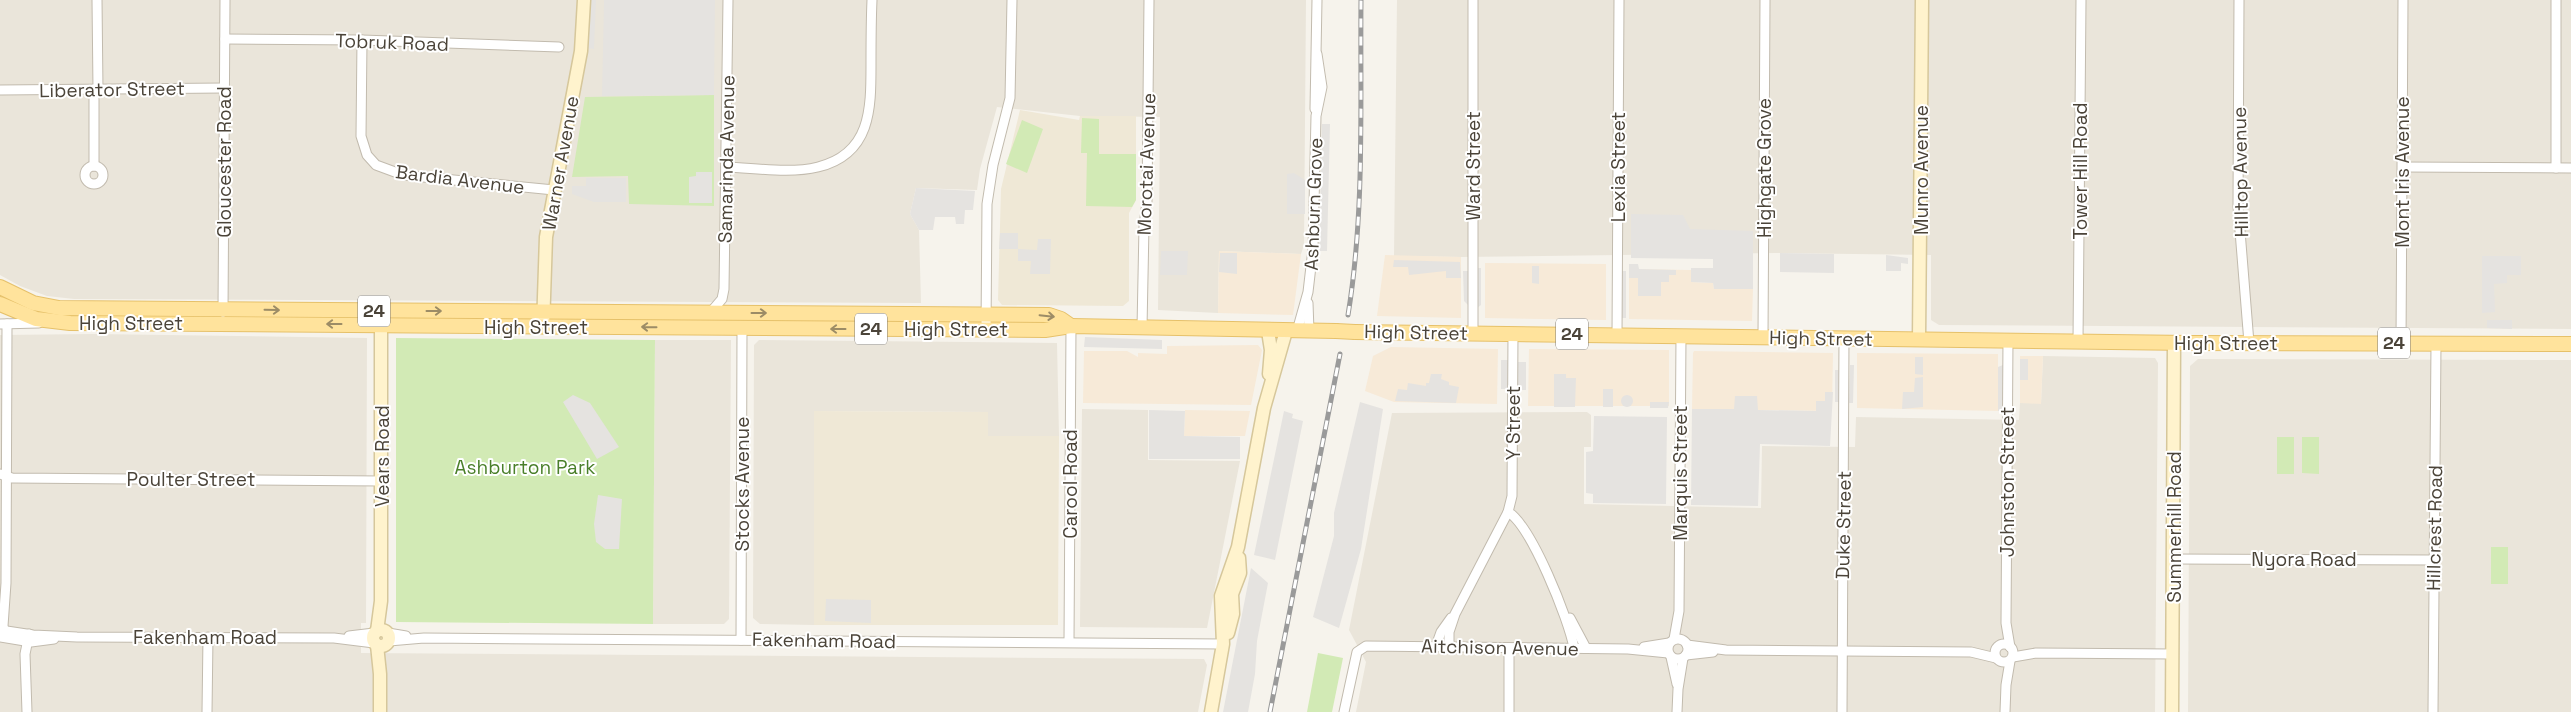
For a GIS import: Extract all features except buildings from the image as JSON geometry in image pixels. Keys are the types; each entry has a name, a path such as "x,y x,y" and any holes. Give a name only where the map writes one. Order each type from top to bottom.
{"main road":[{"name":"High Street","path":"0,287 17,296 44,306 59,308 223,316 382,318 543,327 1056,330 1071,326 1268,331 2078,342 2571,344"},
{"name":"24","path":"0,304 26,316 59,322"},
{"name":"High Street","path":"382,318 544,311 986,314 1049,315 1061,318 1071,326"},
{"name":"High Street","path":"59,322 223,316"}],"street":[{"path":"94,166 97,0"},
{"name":"Gloucester Road","path":"223,316 225,0"},
{"name":"Warner Avenue","path":"543,327 544,250 582,44 584,0"},
{"name":"Samarinda Avenue","path":"710,313 722,299 724,289 728,0"},
{"path":"726,167 798,169 818,167 841,157 855,145 866,128 870,109 872,0"},
{"path":"986,330 987,204 993,165 1010,98 1012,0"},
{"name":"Morotai Avenue","path":"1142,328 1144,226 1147,202 1149,0"},
{"name":"Ashburn Grove","path":"1298,331 1308,292 1314,239 1316,116 1322,88 1317,54 1317,0"},
{"name":"Ward Street","path":"1472,333 1474,0"},
{"name":"Lexia Street","path":"1617,335 1619,0"},
{"name":"Highgate Grove","path":"1763,337 1765,0"},
{"name":"Munro Avenue","path":"1919,339 1922,0"},
{"name":"Tower Hill Road","path":"2078,342 2081,0"},
{"name":"Hilltop Avenue","path":"2239,0 2238,206 2249,343"},
{"name":"Mont Iris Avenue","path":"2401,343 2403,0"},
{"path":"2556,0 2556,168"},
{"name":"Tobruk Road","path":"225,39 362,40 559,47"},
{"name":"Bardia Avenue","path":"362,40 362,142 367,155 376,165 403,175 554,190"},
{"name":"Liberator Street","path":"0,90 224,88"},
{"path":"2403,167 2571,168"},
{"name":"Vears Road","path":"380,712 382,318"},
{"name":"High Street","path":"4,324 59,322"},
{"path":"4,324 3,475 6,583 3,602 4,633"},
{"name":"Carool Road","path":"1069,642 1071,326"},
{"name":"Stocks Avenue","path":"741,640 742,328"},
{"path":"1211,712 1224,644 1232,620 1228,592 1240,573 1238,547 1267,397 1271,350 1268,331"},
{"path":"1267,397 1298,331"},
{"name":"Y Street","path":"1449,647 1449,632 1455,614 1508,512 1512,496 1513,334"},
{"name":"Marquis Street","path":"1670,655 1679,611 1681,336"},
{"name":"Duke Street","path":"1842,712 1844,338"},
{"name":"Johnston Street","path":"2006,712 2008,340"},
{"name":"Summerhill Road","path":"2172,712 2174,342"},
{"name":"Hillcrest Road","path":"2433,712 2436,344"},
{"name":"Poulter Street","path":"3,475 12,478 382,481"},
{"path":"1508,512 1521,523 1564,610 1586,648"},
{"name":"Nyora Road","path":"2173,559 2434,560"},
{"path":"1564,610 1574,648"},
{"name":"Marquis Street","path":"1679,611 1686,643 1685,657"},
{"name":"Y Street","path":"1436,646 1445,626 1455,614"},
{"name":"Fakenham Road","path":"4,633 28,640 77,637 208,637 1224,644"},
{"path":"207,712 208,637"},
{"path":"27,712 27,684 30,666 28,640"},
{"name":"Aitchison Avenue","path":"1628,649 1672,641 1686,643"},
{"path":"1686,643 1726,650 2173,654"},
{"name":"Aitchison Avenue","path":"1344,712 1357,652 1363,647 1436,646 1628,649 1670,655 1677,660 1685,657"},
{"path":"1509,648 1509,712"},
{"path":"1678,712 1678,689 1685,657 1726,650"},
{"path":"1670,655 1678,689"}],"shaded area":[{"path":"0,0 1306,0 1304,245 1301,254 1219,251 1218,313 1158,310 1160,117 1080,116 997,107 980,169 977,190 916,188 910,214 919,230 921,303 74,299 47,296 20,286 0,275"},
{"path":"589,0 596,0 594,49 587,48"},
{"path":"604,0 715,0 714,95 602,96"},
{"path":"1397,0 2571,0 2571,329 1939,325 1931,320 1931,255 1776,253 1461,257 1394,256"},
{"path":"1020,110 1079,120 1080,116 1136,116 1136,200 1129,213 1129,301 1123,306 1002,305 998,300 1001,189"},
{"path":"1322,124 1330,124 1327,251 1319,251"},
{"path":"696,172 712,172 712,203 689,203 689,177 696,176"},
{"path":"1294,173 1305,180 1305,214 1287,214 1287,174"},
{"path":"586,178 626,178 626,202 594,202 572,194 572,186 586,186"},
{"path":"916,188 975,191 973,210 965,210 964,224 956,224 955,217 935,217 933,230 919,230 910,214"},
{"path":"1631,214 1683,215 1690,229 1753,231 1753,289 1714,289 1713,283 1691,282 1691,268 1713,268 1713,259 1631,258"},
{"path":"1000,233 1018,233 1018,249 999,249"},
{"path":"1038,239 1051,239 1050,274 1030,274 1031,261 1018,261 1018,249 1037,250"},
{"path":"1161,251 1188,251 1187,275 1160,275"},
{"path":"1219,251 1301,254 1293,315 1218,313"},
{"path":"1220,253 1237,253 1237,274 1219,272"},
{"path":"1780,253 1834,254 1834,273 1780,272"},
{"path":"1385,255 1461,257 1461,318 1377,316"},
{"path":"1886,255 1908,258 1908,264 1901,263 1901,271 1886,271"},
{"path":"2482,256 2521,256 2521,275 2507,275 2507,283 2494,284 2495,312 2482,313"},
{"path":"1394,260 1460,262 1461,278 1446,278 1446,271 1409,275 1408,267 1393,267"},
{"path":"1485,263 1606,264 1606,320 1485,318"},
{"path":"1629,264 1638,264 1639,269 1676,270 1676,275 1669,275 1669,282 1661,282 1661,296 1638,296 1638,278 1629,278"},
{"path":"1532,266 1539,266 1539,284 1532,283"},
{"path":"1478,268 1481,268 1481,305 1477,308"},
{"path":"1629,269 1691,270 1691,282 1713,283 1714,289 1753,289 1752,321 1629,319"},
{"path":"1463,271 1468,271 1468,305 1464,301"},
{"path":"1622,271 1626,271 1626,318 1622,318"},
{"path":"2487,320 2512,320 2512,329 2487,328"},
{"path":"94,334 367,338 366,623 361,623 361,653 1204,659 1207,665 1198,712 0,712 0,335"},
{"path":"1085,337 1162,340 1162,349 1084,347"},
{"path":"655,340 731,340 729,619 724,624 653,624"},
{"path":"759,340 1057,343 1059,436 988,436 988,412 814,411 814,625 760,624 753,618 754,345"},
{"path":"1258,345 1262,350 1251,405 1083,403 1084,351 1127,351 1138,357 1138,353 1167,354 1167,346"},
{"path":"1391,347 1498,349 1497,404 1394,402 1365,391 1373,356"},
{"path":"1529,349 1669,350 1669,406 1528,406"},
{"path":"1694,351 1833,353 1832,411 1692,409"},
{"path":"1857,353 1998,354 1998,411 1857,408"},
{"path":"2020,356 2043,356 2041,404 2020,403"},
{"path":"2043,356 2155,358 2158,363 2155,712 1356,712 1366,662 1349,630 1392,413 1587,412 1591,415 1591,447 1584,447 1584,504 1761,508 1762,446 1855,447 1856,417 2019,420 2020,403 2041,403"},
{"path":"1915,357 1923,357 1923,375 1915,374"},
{"path":"2020,359 2028,359 2028,380 2020,380"},
{"path":"2198,359 2571,360 2571,712 2188,712 2190,366"},
{"path":"1501,360 1508,360 1509,389 1501,389"},
{"path":"1517,362 1526,362 1526,390 1517,390"},
{"path":"1850,365 1854,365 1853,403 1849,403"},
{"path":"2003,365 2002,411 1998,411 1998,367"},
{"path":"1835,370 1839,370 1839,402 1835,402"},
{"path":"1431,374 1442,374 1441,379 1449,382 1449,385 1459,387 1456,403 1395,401 1398,389 1407,390 1408,383 1426,386 1426,383 1429,383"},
{"path":"1554,374 1566,374 1566,378 1576,378 1575,407 1554,407"},
{"path":"1923,377 1923,407 1902,409 1903,392 1914,392 1915,378"},
{"path":"1603,389 1613,389 1613,407 1603,407"},
{"path":"1825,392 1833,392 1830,446 1760,444 1758,506 1691,505 1692,409 1734,409 1735,396 1757,396 1758,410 1816,411 1816,401 1825,401"},
{"path":"573,395 590,403 619,447 597,459 563,402"},
{"path":"1627,395 1633,401 1627,407 1621,401"},
{"path":"1360,402 1383,409 1361,549 1339,628 1313,617 1334,536 1334,513"},
{"path":"1650,402 1669,402 1668,408 1650,408"},
{"path":"1082,409 1148,410 1148,460 1240,461 1207,628 1080,627"},
{"path":"1149,410 1185,411 1184,436 1240,437 1240,459 1149,459"},
{"path":"1185,410 1250,411 1245,436 1184,436"},
{"path":"814,411 988,412 988,436 1059,436 1058,625 814,625"},
{"path":"1284,411 1293,414 1292,418 1303,421 1275,560 1254,555"},
{"path":"1594,416 1667,417 1666,504 1593,503 1593,494 1586,493 1586,452 1593,451"},
{"path":"598,495 622,499 619,549 605,549 596,542 594,524"},
{"path":"1251,568 1268,583 1257,641 1255,674 1248,712 1223,712"},
{"path":"826,599 871,600 871,623 825,621"}],"green space":[{"path":"714,95 714,206 629,204 628,176 572,177 585,97"},
{"path":"1082,118 1099,119 1099,154 1136,154 1136,200 1132,207 1086,206 1087,153 1081,153"},
{"path":"1022,120 1043,129 1027,173 1006,164"},
{"name":"Ashburton Park","path":"396,338 655,340 653,624 396,622"},
{"path":"2277,437 2294,437 2294,474 2277,474"},
{"path":"2302,437 2319,437 2319,474 2302,473"},
{"path":"2491,547 2508,547 2508,584 2491,584"},
{"path":"1318,653 1343,658 1332,712 1307,712"}],"railway":[{"path":"1348,315 1357,237 1359,197 1361,0"},
{"path":"1270,712 1340,354"}]}
